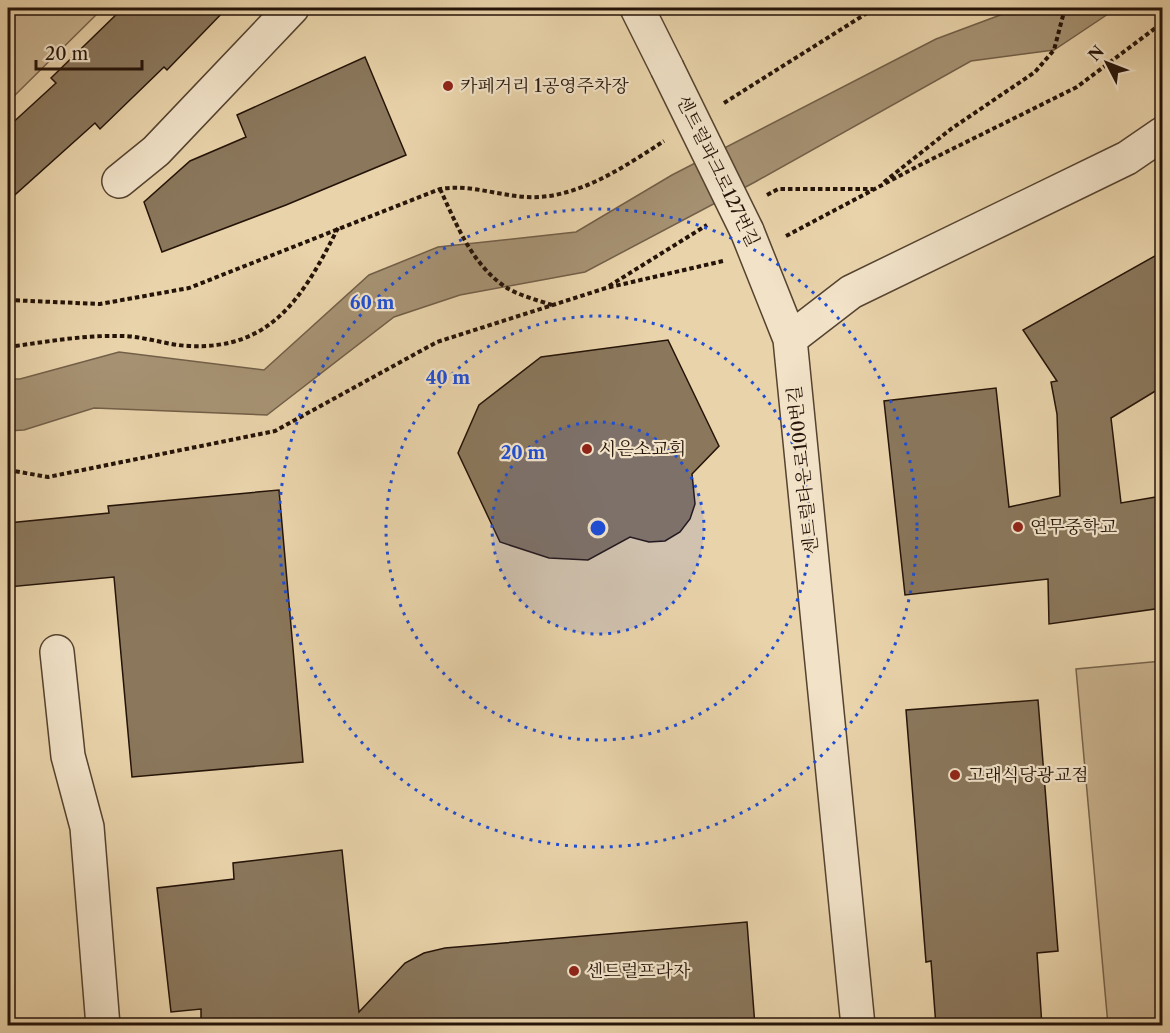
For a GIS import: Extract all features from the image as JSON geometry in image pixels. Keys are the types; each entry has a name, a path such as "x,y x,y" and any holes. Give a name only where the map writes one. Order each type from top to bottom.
{"street":[{"path":"119,181 156,151 292,8"},
{"name":"센트럴파크로127번길","path":"637,8 752,241 790,339"},
{"path":"790,339 851,292 1127,158 1162,134"},
{"name":"센트럴타운로100번길","path":"790,339 858,1026"},
{"path":"57,652 68,756 87,827 103,1026"}],"path":[{"path":"717,108 875,8"},
{"path":"875,189 951,129 1035,72 1054,50 1065,8"},
{"path":"8,470 48,477 275,431 437,342 606,288 668,275 875,189 1077,87 1162,23"},
{"path":"8,300 100,304 157,296 189,288 440,189 458,186 529,198 560,194 626,166 666,140"},
{"path":"440,189 466,244 488,271 504,287 552,305"},
{"path":"8,347 94,336 124,336 188,346 218,346 249,338 273,324 299,297 338,228"}],"shaded area":[{"path":"8,8 103,8 8,102"},
{"path":"1019,8 1117,8 1054,50 971,61 755,182 585,272 460,295 394,317 267,415 94,408 24,430 8,431 8,379 20,379 119,352 264,370 369,275 438,247 576,232 672,175 936,39"},
{"path":"1162,661 1162,1025 1108,1025 1076,669"}],"building":[{"path":"123,8 227,8 167,70 164,67 100,129 95,123 8,201 8,127 56,83 51,78"},
{"path":"365,57 406,155 286,205 162,252 144,202 190,161 246,137 237,115"},
{"path":"1162,252 1162,387 1111,418 1121,503 1162,496 1162,608 1049,624 1048,579 905,595 884,401 996,388 1009,507 1060,496 1057,414 1051,382 1057,381 1023,330"},
{"name":"시은소교회","path":"668,340 719,446 692,474 695,504 690,519 680,532 665,541 649,542 630,537 588,560 549,558 500,542 458,453 479,405 541,357"},
{"path":"279,490 303,762 132,777 114,577 8,587 8,523 109,513 108,506"},
{"path":"1038,700 1058,951 1037,953 1042,1026 936,1026 931,961 926,962 906,710"},
{"path":"342,850 359,1012 405,963 424,953 445,948 747,922 755,1026 201,1026 201,1009 171,1012 157,888 234,879 233,863"}],"place":[{"name":"카페거리 1공영주차장","path":"448,86"},
{"name":"시은소교회","path":"587,449"},
{"name":"연무중학교","path":"1018,527"},
{"name":"고래식당광교점","path":"955,775"},
{"name":"센트럴프라자","path":"574,971"}]}
